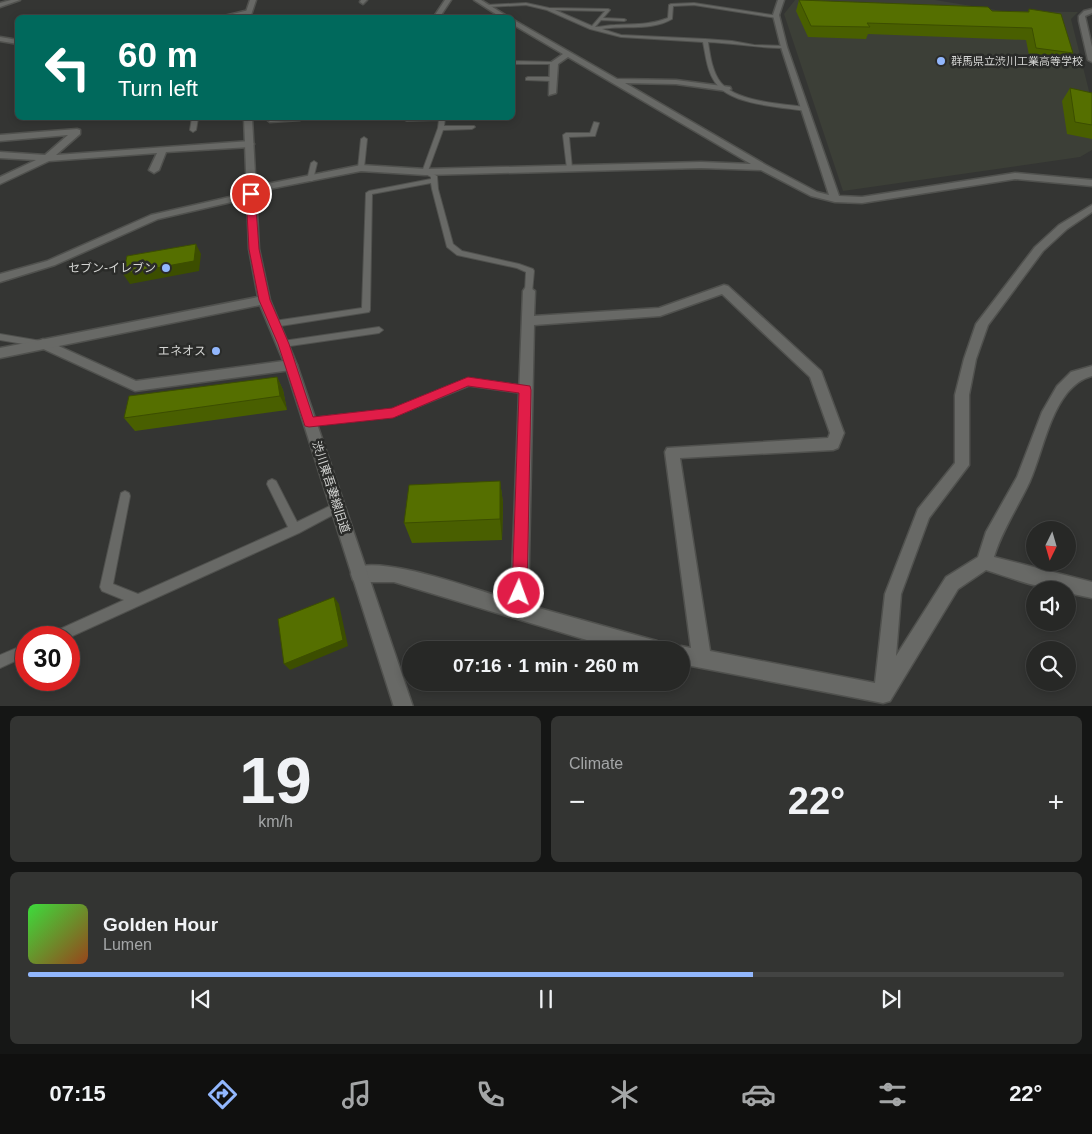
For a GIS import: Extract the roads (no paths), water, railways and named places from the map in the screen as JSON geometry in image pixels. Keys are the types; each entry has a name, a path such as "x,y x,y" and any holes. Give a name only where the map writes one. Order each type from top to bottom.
{"street":[{"path":"0,5 17,0"},
{"path":"221,9 248,15 253,0"},
{"path":"438,15 448,0"},
{"path":"477,0 502,15"},
{"path":"781,0 777,16 784,46 835,200"},
{"path":"1092,11 1086,12 1082,16 1082,21 1092,60"},
{"path":"515,23 763,167 814,194 835,200 862,200 1015,176 1092,183"},
{"path":"0,39 15,42"},
{"path":"552,93 554,62 569,53"},
{"path":"617,81 676,82 727,89"},
{"name":"渋川東吾妻線旧道","path":"248,120 254,249 264,300 291,365 404,706"},
{"path":"0,138 77,132 47,158 0,182"},
{"path":"0,155 47,158 250,144"},
{"path":"154,170 162,151"},
{"path":"0,278 51,262 155,217 251,194 267,187 310,180 361,168 425,172 701,164 763,167"},
{"path":"883,694 893,594 924,514 962,465 962,395 970,359 982,324 1039,249 1063,226 1092,208"},
{"path":"528,321 660,312 724,289 816,374 837,433 833,444 672,452 702,660"},
{"path":"519,612 528,291"},
{"path":"0,353 264,300"},
{"path":"44,344 135,386 291,365"},
{"path":"883,694 952,583 984,562 992,537 1024,479 1049,412 1062,390 1076,376 1092,371"},
{"path":"984,562 1028,575 1092,590"},
{"path":"359,574 394,574 620,641"},
{"path":"690,658 883,694"}],"lane":[{"path":"503,0 512,5"},
{"path":"487,6 526,4 548,8 608,10 595,28"},
{"path":"595,28 611,26 639,27 662,22 670,19 671,5 694,4 777,16"},
{"path":"548,8 595,28 621,36 732,42 754,46 784,46"},
{"path":"601,18 624,20"},
{"path":"652,37 656,32"},
{"path":"705,40 711,66 720,85 739,96 806,109"},
{"path":"515,62 554,62"},
{"path":"528,78 552,79"},
{"path":"193,130 195,120"},
{"path":"442,120 441,128 425,172 434,176 435,189 450,245 460,253 519,266 530,271 528,291"},
{"path":"569,168 566,135 593,135 596,124"},
{"path":"441,128 472,127"},
{"path":"361,168 364,139"},
{"path":"310,180 314,163"},
{"path":"274,324 366,310 369,192 434,180"},
{"path":"283,344 379,330"},
{"path":"0,337 44,344"},
{"path":"309,422 393,413 468,382 526,390"},
{"path":"272,484 295,529"},
{"path":"125,496 106,587 138,600"},
{"path":"80,626 295,529 338,507"},
{"path":"0,662 15,655"}],"place":[{"name":"群馬県立渋川工業高等学校","path":"941,61"},
{"name":"セブン-イレブン","path":"166,268"},
{"name":"エネオス","path":"216,351"}]}
